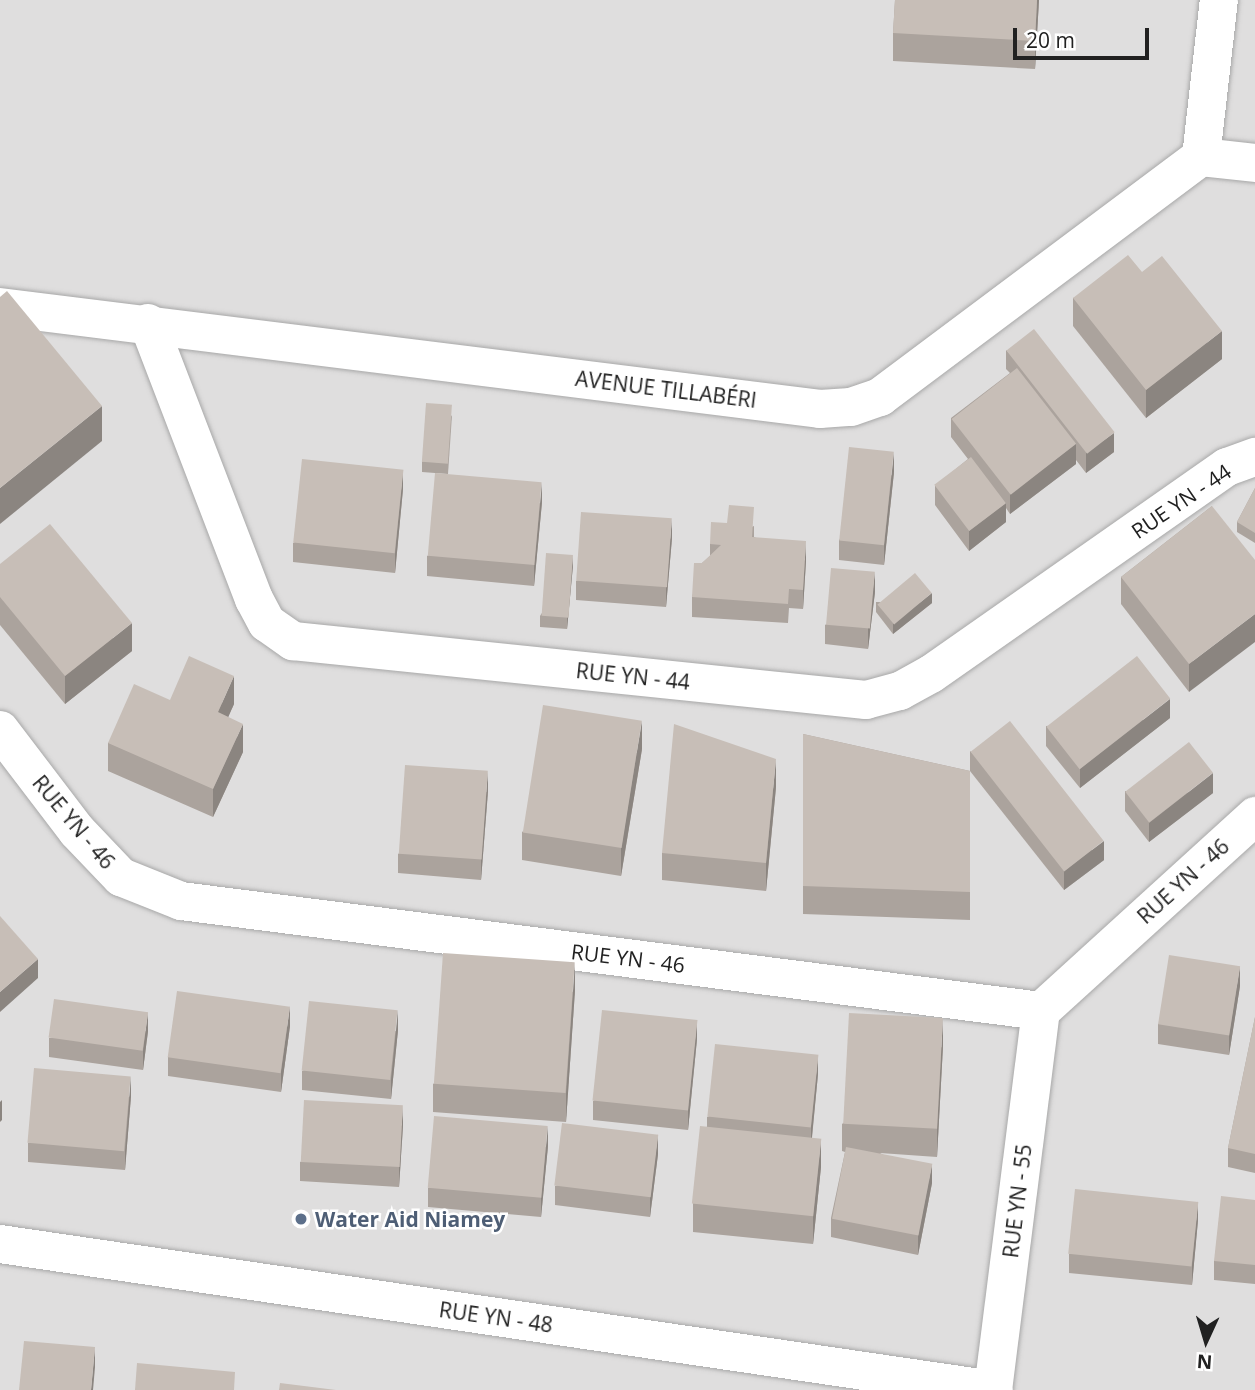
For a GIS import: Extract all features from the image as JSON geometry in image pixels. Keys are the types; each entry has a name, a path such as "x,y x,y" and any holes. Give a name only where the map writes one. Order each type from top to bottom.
{"street":[{"path":"1219,0 1201,157 1255,163"},
{"name":"AVENUE TILLABÉRI","path":"0,307 148,323 820,409 852,407 880,397 1201,157"},
{"name":"RUE YN - 44","path":"148,323 254,599 267,623 293,641 866,700 900,691 931,674 1227,467 1255,457"},
{"name":"RUE YN - 46","path":"0,730 77,831 121,877 181,901 1041,1011 1255,816"},
{"name":"RUE YN - 55","path":"993,1390 1041,1011"},
{"name":"RUE YN - 48","path":"0,1244 993,1390"}],"shaded area":[{"path":"0,0 1255,0 1255,1390 0,1390"}],"building":[{"path":"895,0 1037,0 1035,41 893,33"},
{"path":"1128,255 1142,272 1162,256 1222,331 1146,390 1073,298"},
{"path":"7,291 102,406 0,488 0,297"},
{"path":"1034,329 1115,432 1087,454 1006,351"},
{"path":"1017,368 1076,444 1011,495 952,419"},
{"path":"426,403 452,405 448,464 422,462"},
{"path":"849,447 894,452 884,545 839,540"},
{"path":"971,457 1006,503 969,531 934,485"},
{"path":"302,459 403,470 395,553 293,543"},
{"path":"435,473 542,482 534,565 428,556"},
{"path":"1255,488 1255,533 1237,522"},
{"path":"729,505 754,507 752,537 806,541 803,590 789,589 788,604 692,597 694,563 702,563 721,545 710,544 711,522 727,523"},
{"path":"1212,506 1255,560 1255,614 1189,664 1121,577"},
{"path":"581,512 672,518 667,587 576,581"},
{"path":"50,524 132,623 65,676 0,597 0,564"},
{"path":"546,553 573,555 569,618 542,616"},
{"path":"831,568 875,572 870,629 826,625"},
{"path":"915,573 932,593 894,624 877,604"},
{"path":"189,656 234,676 218,712 243,724 213,789 108,743 134,684 170,700"},
{"path":"1137,656 1170,699 1080,769 1046,727"},
{"path":"543,705 642,721 622,848 523,832"},
{"path":"1010,721 1104,841 1064,872 971,752"},
{"path":"674,724 776,759 766,863 662,853"},
{"path":"803,734 970,771 970,892 803,886"},
{"path":"1189,742 1213,773 1149,823 1125,792"},
{"path":"405,765 488,771 482,860 399,854"},
{"path":"0,916 38,959 0,992"},
{"path":"443,953 575,962 566,1093 434,1084"},
{"path":"1169,955 1240,966 1229,1035 1158,1024"},
{"path":"177,991 290,1007 281,1073 168,1057"},
{"path":"54,999 148,1012 143,1051 49,1038"},
{"path":"309,1001 398,1010 390,1080 302,1071"},
{"path":"602,1010 697,1020 688,1111 592,1101"},
{"path":"849,1013 943,1018 937,1129 843,1124"},
{"path":"1255,1017 1255,1154 1228,1148"},
{"path":"715,1044 818,1055 811,1127 707,1117"},
{"path":"34,1068 131,1076 124,1151 27,1143"},
{"path":"304,1100 403,1105 400,1167 301,1162"},
{"path":"434,1116 548,1126 541,1198 428,1188"},
{"path":"562,1123 658,1135 651,1197 554,1186"},
{"path":"700,1126 821,1139 813,1216 692,1204"},
{"path":"846,1147 932,1164 918,1235 832,1219"},
{"path":"1075,1189 1198,1202 1192,1267 1068,1254"},
{"path":"1221,1196 1255,1200 1255,1265 1214,1261"},
{"path":"24,1341 95,1347 91,1390 19,1390"},
{"path":"137,1363 235,1372 234,1390 135,1390"},
{"path":"280,1383 336,1390 279,1390"}],"place":[{"name":"Water Aid Niamey","path":"301,1219"}]}
